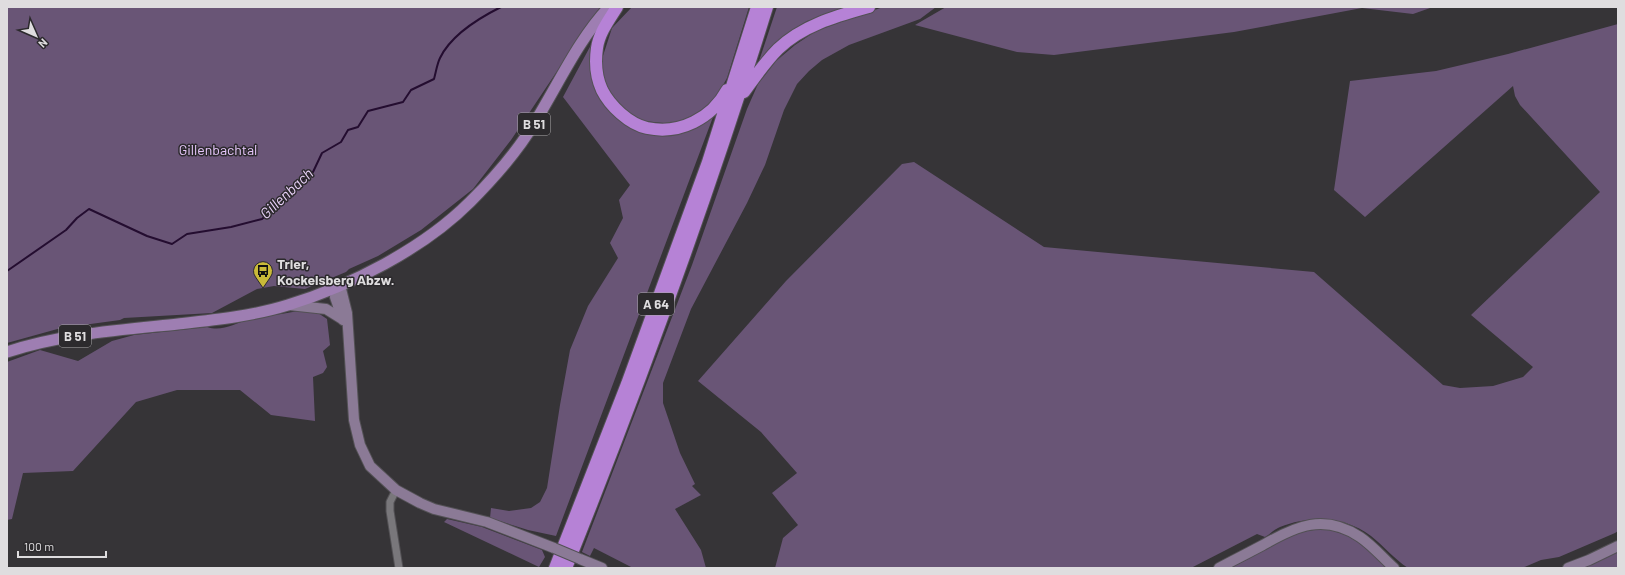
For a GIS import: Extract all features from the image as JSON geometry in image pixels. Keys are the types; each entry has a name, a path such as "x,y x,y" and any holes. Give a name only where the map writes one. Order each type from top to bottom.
{"highway":[{"path":"617,7 601,34 597,47 597,75 602,90 611,103 620,113 632,121 647,128 663,128 683,126 701,118 717,104 738,67"},
{"name":"A 64","path":"556,568 627,384 708,162 757,7"},
{"name":"A 64","path":"566,568 637,387 692,235 738,100 767,7"},
{"path":"738,100 767,61 779,48 792,38 826,20 869,7"}],"main road":[{"name":"B 51","path":"7,352 38,343 81,335 179,324 244,314 287,305 340,285 391,261 454,217 474,198 500,168 534,124 581,44 609,7"},
{"name":"B 51","path":"244,314 305,294 371,267 391,261"},
{"path":"340,285 335,297 348,334"},
{"path":"340,285 347,313 354,420 360,445 370,466 396,490 434,509 487,522 602,568"},
{"path":"287,305 326,309 342,319"},
{"path":"1219,568 1293,529 1310,524 1325,524 1343,528 1359,536 1394,568"},
{"path":"1568,568 1618,546"}],"street":[{"path":"396,490 390,502 390,511 399,568"}],"green space":[{"name":"Gillenbachtal","path":"7,7 600,7 511,140 473,189 421,230 378,256 349,269 346,272 305,289 274,286 257,289 212,313 124,318 120,320 61,328 7,343"},
{"path":"632,7 749,7 727,78 713,103 700,114 673,124 644,121 628,114 616,102 608,90 602,73 601,62 612,28"},
{"path":"777,7 854,7 807,21 791,31 759,61"},
{"path":"883,7 936,7 920,19 849,45 822,60 797,84 784,110 765,165 747,203 691,309 663,383 663,403 680,453 695,484 692,486 701,495 675,509 701,550 706,568 633,568 594,548 590,556 582,552 692,265 747,109 758,84 776,61 795,45 816,31"},
{"path":"946,7 1433,7 1413,14 1362,8 1234,32 1054,55 1017,52 915,25"},
{"path":"1618,24 1618,531 1615,533 1559,557 1541,560 1522,568 1408,568 1361,529 1339,521 1315,519 1291,523 1276,529 1265,537 1257,534 1191,568 775,568 783,538 798,525 772,493 797,473 761,432 698,381 786,281 902,164 914,162 1044,247 1314,272 1443,385 1460,388 1493,386 1523,377 1533,367 1471,315 1600,192 1520,105 1515,96 1513,86 1365,217 1334,190 1350,81 1436,71 1508,54"},
{"path":"592,43 590,60 592,79 601,100 618,119 631,128 696,126 713,117 556,536 528,530 490,518 491,508 509,511 531,508 540,502 547,488 570,350 588,306 618,258 610,243 623,218 619,200 630,185 563,97"},
{"path":"298,311 318,313 327,319 330,345 323,351 327,367 323,373 313,377 315,421 271,415 240,390 177,390 136,402 73,471 23,473 12,519 7,520 7,362 40,350 78,361 112,341 134,335 207,327 223,328 244,321"},
{"path":"447,519 482,527 542,550 545,557 539,567 444,522"},
{"path":"1325,528 1351,537 1391,568 1231,568 1296,533"},
{"path":"1618,550 1618,568 1581,568"}],"waterway":[{"name":"Gillenbach","path":"7,271 66,230 77,218 89,209 147,236 172,244 187,234 231,227 262,219 285,199 295,186 313,172 322,153 341,142 348,130 358,127 368,111 403,102 411,90 434,79 440,58 451,42 466,28 501,7"}],"place":[{"name":"Trier, Kockelsberg Abzw.","path":"263,288"}]}
